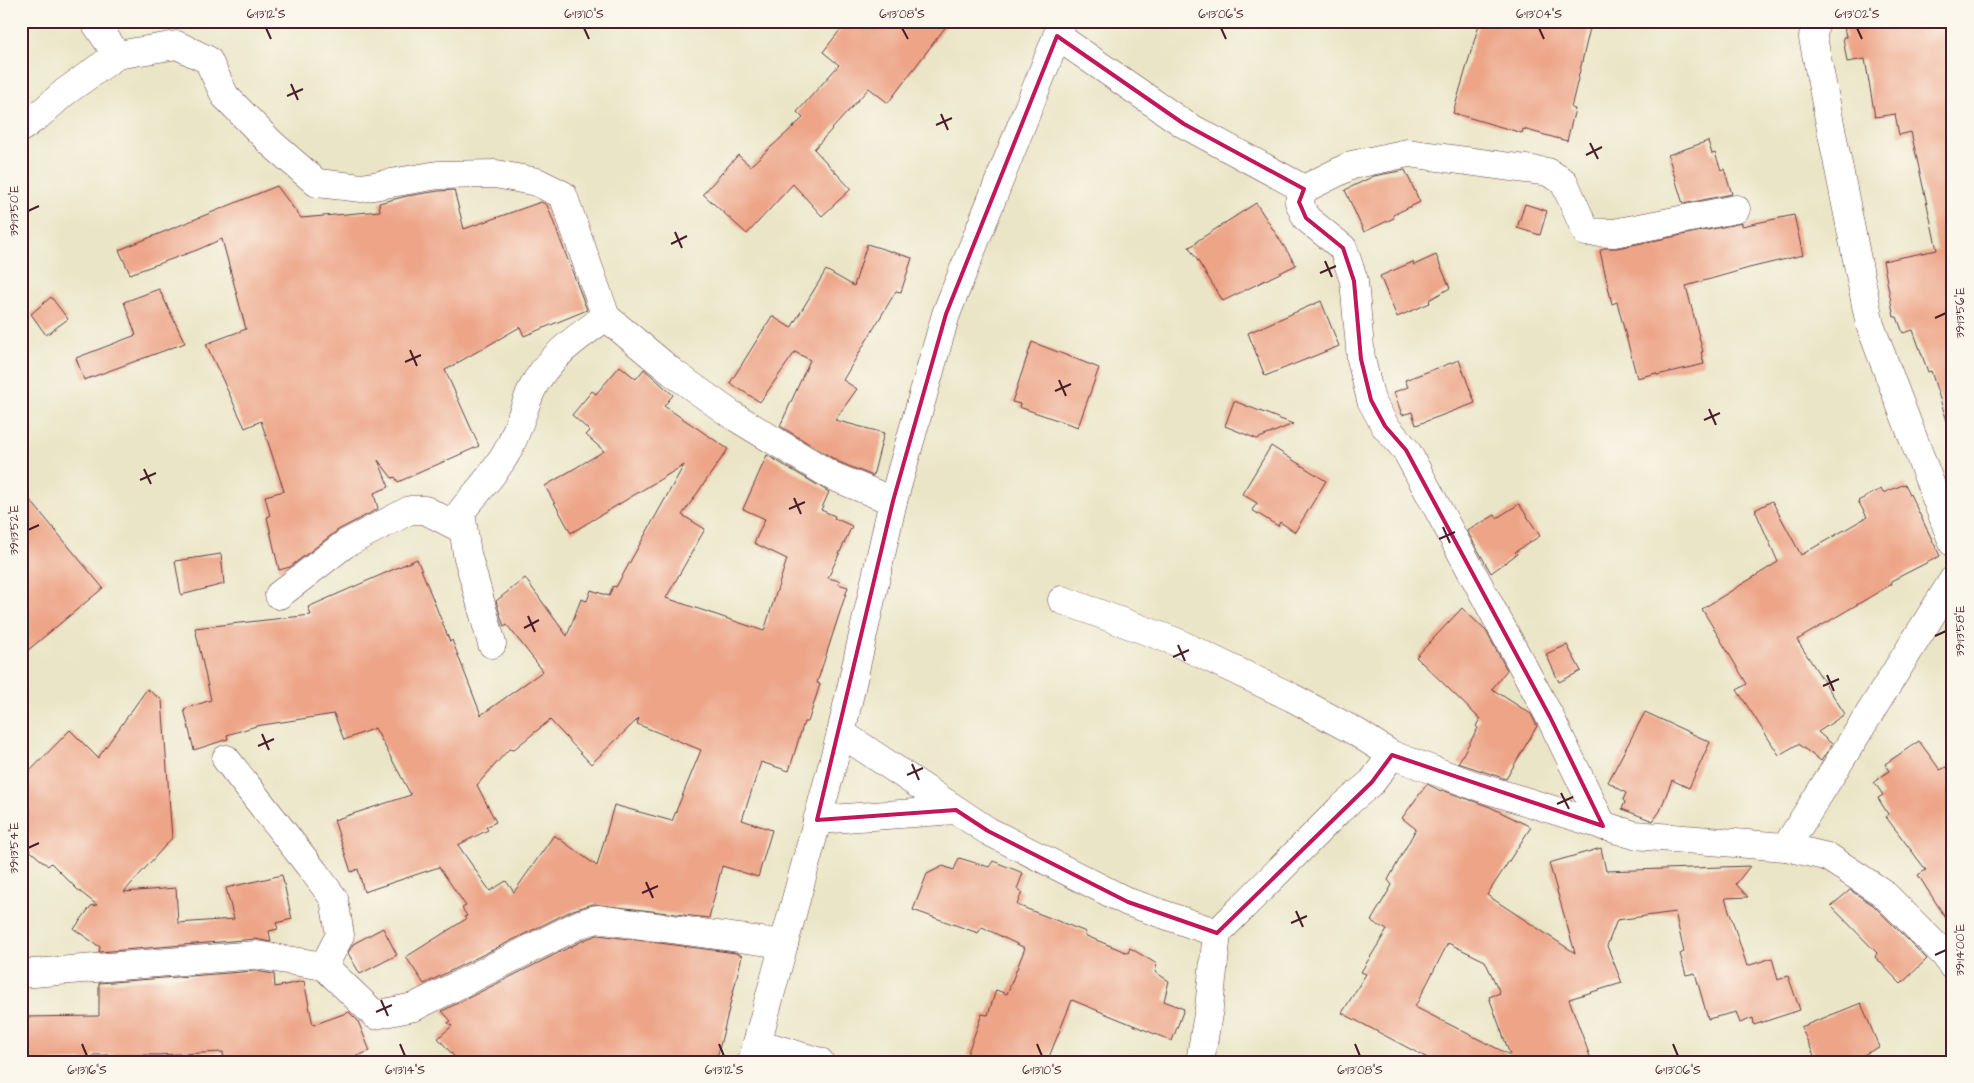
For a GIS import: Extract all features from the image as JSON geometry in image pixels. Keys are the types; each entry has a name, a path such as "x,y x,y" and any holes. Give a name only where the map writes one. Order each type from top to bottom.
{"street":[{"path":"94,21 117,55"},
{"path":"1815,21 1813,38 1870,325 1953,543"},
{"path":"820,1062 755,1052 841,733 893,500 946,314 1060,29 1184,124 1304,189"},
{"path":"21,128 65,92 117,55 177,45 208,60 225,96 271,143 317,183 362,188 438,175 496,174 537,182 563,195 606,317 672,372 732,415 832,476 893,500"},
{"path":"1602,826 1550,717 1411,458 1385,426 1371,400 1361,359 1354,281 1343,248 1306,218 1299,202 1304,189 1352,165 1408,153 1548,172 1564,182 1586,232 1614,233 1736,210"},
{"path":"492,644 462,529 461,512 509,449 531,391 550,362 575,339 606,317"},
{"path":"279,595 345,544 410,510 425,510 462,529"},
{"path":"1786,847 1953,580"},
{"path":"1062,600 1174,640 1291,697 1356,732 1392,755 1476,786 1602,826 1634,834 1786,847 1828,857 1883,893 1946,955 1953,967"},
{"path":"841,733 988,831 1128,902 1217,933"},
{"path":"1200,1062 1209,1008 1217,933 1339,810 1372,782 1392,755"},
{"path":"226,759 334,899 340,935 324,966"},
{"path":"817,820 956,810"},
{"path":"21,974 256,955 324,966 375,1016 414,1007 580,924 597,919 784,944"}],"highlighted area":[{"path":"1057,36 1184,124 1304,189 1299,202 1306,218 1343,248 1354,281 1361,359 1371,400 1385,426 1406,450 1550,717 1603,826 1392,755 1372,782 1217,933 1128,902 988,831 956,810 817,820 893,501 946,314"}],"building":[{"path":"847,21 950,21 888,103 869,88 814,149 851,189 822,216 793,184 747,234 703,194 738,155 750,166 803,118 797,112 839,65 823,52"},
{"path":"1480,21 1561,21 1590,28 1571,108 1575,109 1567,141 1523,129 1522,133 1453,113"},
{"path":"1843,21 1953,21 1953,420 1947,421 1931,371 1928,372 1913,330 1903,333 1897,317 1894,317 1883,261 1937,250 1911,132 1899,135 1895,114 1875,117 1865,59 1847,62 1843,37 1846,37"},
{"path":"1708,141 1712,154 1715,153 1721,170 1724,169 1732,194 1683,204 1668,155"},
{"path":"1405,170 1420,202 1393,215 1394,218 1364,232 1345,190 1374,176"},
{"path":"277,186 301,218 380,211 379,203 407,196 454,190 464,229 541,202 547,205 587,310 524,336 520,327 445,370 479,446 398,482 395,477 392,478 378,460 389,487 374,493 378,509 338,530 290,567 279,570 267,517 270,516 265,496 284,491 261,421 245,428 206,344 246,329 222,239 130,274 119,250"},
{"path":"1256,203 1296,265 1223,301 1189,247"},
{"path":"1525,204 1547,211 1540,235 1517,228"},
{"path":"1794,215 1803,255 1686,286 1703,352 1701,352 1704,364 1637,378 1617,302 1612,304 1600,251 1604,248 1617,248 1742,223 1742,226"},
{"path":"867,244 912,258 901,292 896,291 843,380 857,389 835,420 884,433 873,476 839,462 780,426 810,360 795,352 760,402 730,383 772,316 791,328 826,270 854,286"},
{"path":"1436,255 1450,288 1429,300 1430,303 1397,317 1380,276 1413,262 1414,265"},
{"path":"159,289 185,343 84,380 76,358 136,335 124,302"},
{"path":"51,297 68,319 46,335 31,314"},
{"path":"1321,301 1339,346 1265,376 1248,333"},
{"path":"1032,342 1099,368 1078,427 1019,407 1020,404 1012,402"},
{"path":"1459,360 1475,403 1416,425 1412,412 1402,415 1394,392 1408,387 1405,380"},
{"path":"620,366 636,379 644,369 673,395 664,406 728,449 682,515 705,529 666,598 764,631 787,559 754,543 765,519 743,509 767,455 829,492 821,510 852,526 828,578 840,581 838,584 848,587 817,683 820,684 808,722 804,722 789,771 761,762 742,820 772,830 758,877 722,866 709,918 593,904 573,910 424,984 406,957 466,919 464,917 467,916 462,908 466,906 439,867 364,892 358,869 351,872 334,820 411,795 375,728 344,740 334,714 256,726 227,735 228,739 194,750 184,709 211,700 195,628 311,615 308,607 417,559 450,642 452,640 481,715 543,671 507,625 504,627 496,601 525,578 567,636 581,599 587,601 591,590 609,596 613,586 616,587 684,465 571,533 545,486 604,451 586,435 590,431 572,415 592,391 596,394","holes":["639,718 637,724 701,750 672,821 614,805 597,866 554,835 514,892 506,881 490,891 458,845 488,830 486,827 496,822 477,785 509,749 513,750 550,720 591,764"]},
{"path":"1234,401 1293,424 1257,439 1225,426"},
{"path":"1271,446 1326,481 1295,532 1280,522 1278,526 1252,510 1257,503 1242,494"},
{"path":"1905,484 1940,556 1891,581 1892,584 1797,640 1845,714 1818,732 1832,744 1821,761 1798,744 1779,755 1737,690 1747,684 1702,609 1778,562 1755,510 1772,501 1801,555 1867,517 1858,501 1881,489 1883,493"},
{"path":"21,489 103,588 21,656"},
{"path":"1519,504 1540,536 1515,552 1517,554 1491,573 1467,531 1495,515 1497,518"},
{"path":"221,554 224,584 181,595 175,561"},
{"path":"1462,608 1486,631 1507,670 1492,689 1531,714 1537,726 1506,779 1458,763 1478,728 1476,726 1480,719 1416,657"},
{"path":"1567,645 1581,671 1559,682 1546,654"},
{"path":"147,689 162,700 172,838 124,892 176,888 178,923 234,919 226,888 282,875 292,919 276,923 278,929 269,931 271,942 255,939 99,952 100,947 74,929 91,906 97,905 78,890 51,863 48,866 21,843 21,780 70,730 98,758"},
{"path":"1645,712 1710,742 1689,788 1672,780 1660,811 1653,821 1622,809 1626,793 1608,782"},
{"path":"1919,741 1940,770 1953,764 1953,929 1918,875 1926,870 1886,817 1888,814 1878,798 1883,795 1874,782 1889,771 1885,764"},
{"path":"1427,784 1441,791 1490,807 1531,827 1487,895 1575,953 1549,863 1601,848 1606,871 1750,866 1736,884 1748,897 1725,898 1747,966 1772,958 1778,980 1788,976 1800,1010 1754,1025 1753,1018 1740,1023 1736,1012 1708,1019 1695,973 1686,975 1680,954 1684,952 1675,912 1617,920 1607,946 1622,983 1569,999 1592,1062 1435,1062 1342,1013 1366,974 1361,972 1387,930 1371,921 1392,885 1388,880 1416,829 1402,818","holes":["1448,943 1485,961 1500,993 1489,997 1510,1055 1415,1007"]},
{"path":"959,858 989,867 993,861 1023,873 1017,889 1022,892 1017,905 1086,932 1084,935 1128,953 1130,948 1157,964 1155,972 1169,981 1164,1001 1184,1009 1172,1041 1072,1000 1047,1062 983,1062 967,1055 982,1014 988,1015 996,990 1007,994 1025,948 982,927 978,933 913,910 927,874 943,866 954,870"},
{"path":"1850,890 1873,905 1927,959 1901,984 1875,957 1877,953 1831,906"},
{"path":"383,928 397,955 360,974 348,953 353,944"},
{"path":"598,935 736,953 742,956 716,1062 459,1062 438,1038 452,1026 448,1023 451,1021 442,1011 586,939"},
{"path":"255,971 274,974 275,987 304,981 313,1025 349,1012 358,1021 370,1051 341,1062 224,1062 223,1052 93,1055 93,1060 21,1062 21,1017 99,1016 99,983"},
{"path":"1861,1003 1879,1047 1850,1062 1817,1062 1801,1027"}]}
